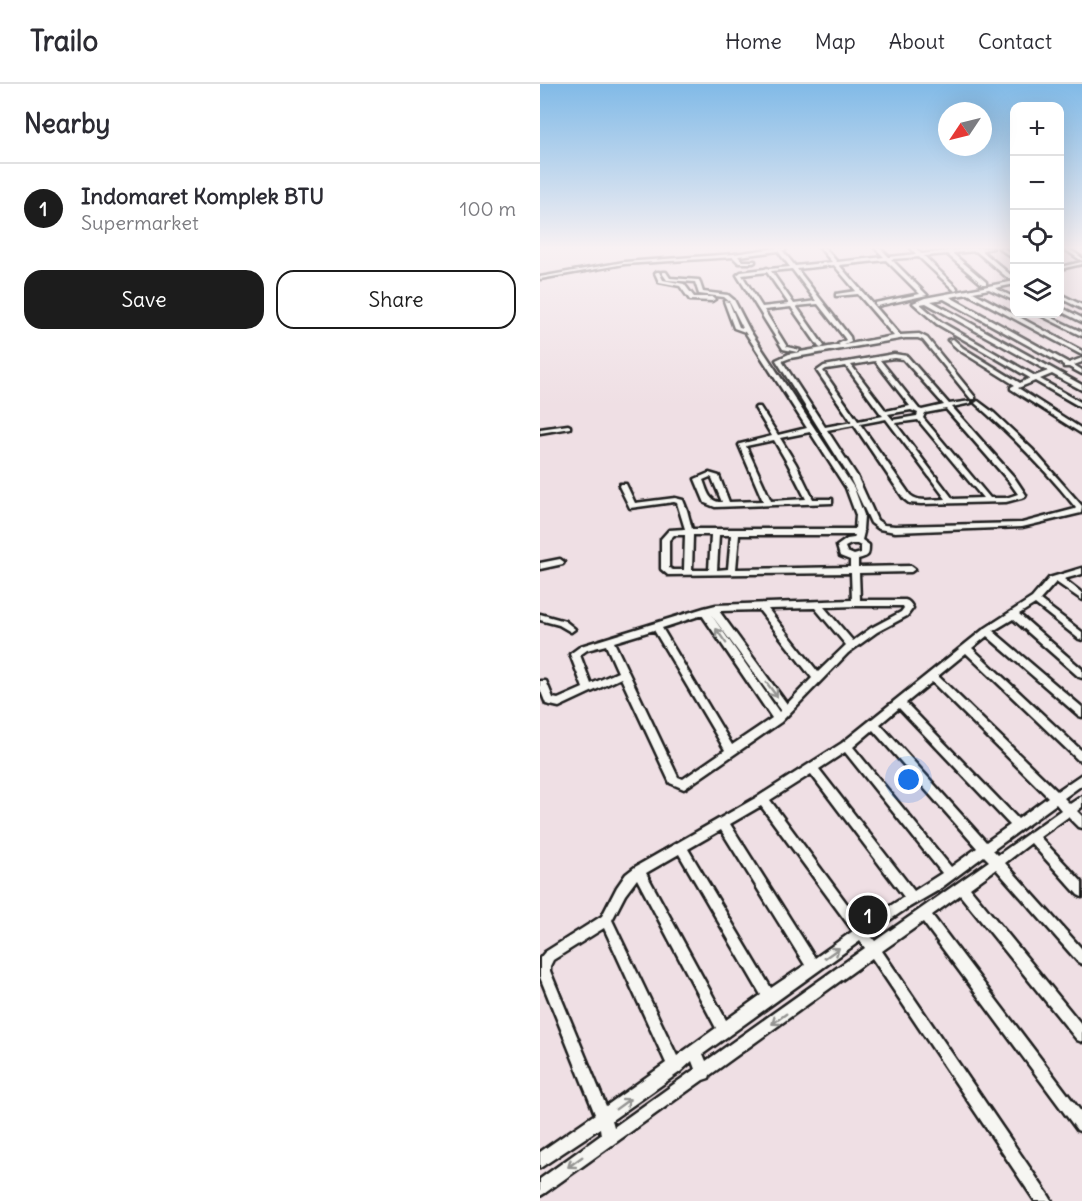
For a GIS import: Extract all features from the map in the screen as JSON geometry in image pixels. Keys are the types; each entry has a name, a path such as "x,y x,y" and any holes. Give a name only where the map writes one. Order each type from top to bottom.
{"street":[{"path":"714,300 729,301 738,328 747,331 854,495 860,515 859,537 867,551 862,556 854,558 846,556 841,549 847,542 859,537"},
{"path":"756,300 786,350 849,340 819,302 762,309"},
{"path":"789,300 821,346"},
{"path":"868,300 901,336"},
{"path":"873,300 901,336"},
{"path":"877,304 904,300"},
{"path":"920,300 916,303 933,319 1082,406"},
{"path":"930,300 1082,388"},
{"path":"951,300 1082,372"},
{"path":"984,300 1082,352"},
{"path":"1068,300 1082,307"},
{"path":"1064,311 1082,320"},
{"path":"1049,318 1082,334"},
{"path":"916,335 925,339 965,385 974,401 1003,424 1062,486 1080,508 1078,511 1022,525 895,529 882,526 874,521 859,486 780,363 780,358 916,335"},
{"path":"951,340 966,353 1018,384"},
{"path":"904,356 1022,494 1015,498 988,500 921,502 910,500 820,371 822,368 876,359 904,356"},
{"path":"876,359 988,500"},
{"path":"1082,360 1018,384 1013,389 1082,432"},
{"path":"847,364 951,501"},
{"path":"823,429 974,401"},
{"path":"758,408 810,502"},
{"path":"887,417 919,413"},
{"path":"540,431 568,427"},
{"path":"768,503 742,446 774,436 812,429"},
{"path":"623,486 633,506 679,501 689,531 691,550 688,573"},
{"path":"726,504 829,501"},
{"path":"859,537 715,531 672,532 665,539 665,569 671,573 911,569"},
{"path":"713,572 715,531"},
{"path":"732,572 735,532"},
{"path":"854,558 856,603"},
{"path":"540,566 560,562"},
{"path":"609,1137 604,1118 543,964 555,951 606,920 621,891 630,878 639,871 763,799 846,746 987,631 1035,600 1049,583 1057,578 1082,571"},
{"path":"1057,578 1082,597"},
{"path":"1035,600 1082,637"},
{"path":"589,690 575,653 608,640 709,610 856,603 904,603 909,608 904,614 874,630 852,646 778,719 684,784 676,782 608,640"},
{"path":"760,606 818,679"},
{"path":"818,606 852,646"},
{"path":"709,610 745,661 786,710"},
{"path":"1012,614 1082,674"},
{"path":"540,616 572,629"},
{"path":"656,626 731,752"},
{"path":"987,631 1082,713"},
{"path":"966,648 1082,757"},
{"path":"745,661 778,719"},
{"path":"543,684 549,701 563,702 624,674"},
{"path":"933,676 1082,823"},
{"path":"900,703 1017,825"},
{"path":"874,724 1082,958"},
{"path":"846,746 950,874"},
{"path":"812,768 912,898"},
{"path":"540,1161 604,1118 813,966 912,898 933,887 1082,779"},
{"path":"763,799 874,950 1044,1201"},
{"path":"540,1188 1082,801"},
{"path":"722,822 813,966"},
{"path":"1032,836 1082,891"},
{"path":"681,847 769,997"},
{"path":"639,871 724,1030"},
{"path":"933,887 944,900"},
{"path":"962,888 1082,1035"},
{"path":"925,915 1082,1125"},
{"path":"606,920 675,1067"},
{"path":"695,1052 704,1073"}],"place":[{"name":"Indomaret Komplek BTU","path":"868,915"}]}
